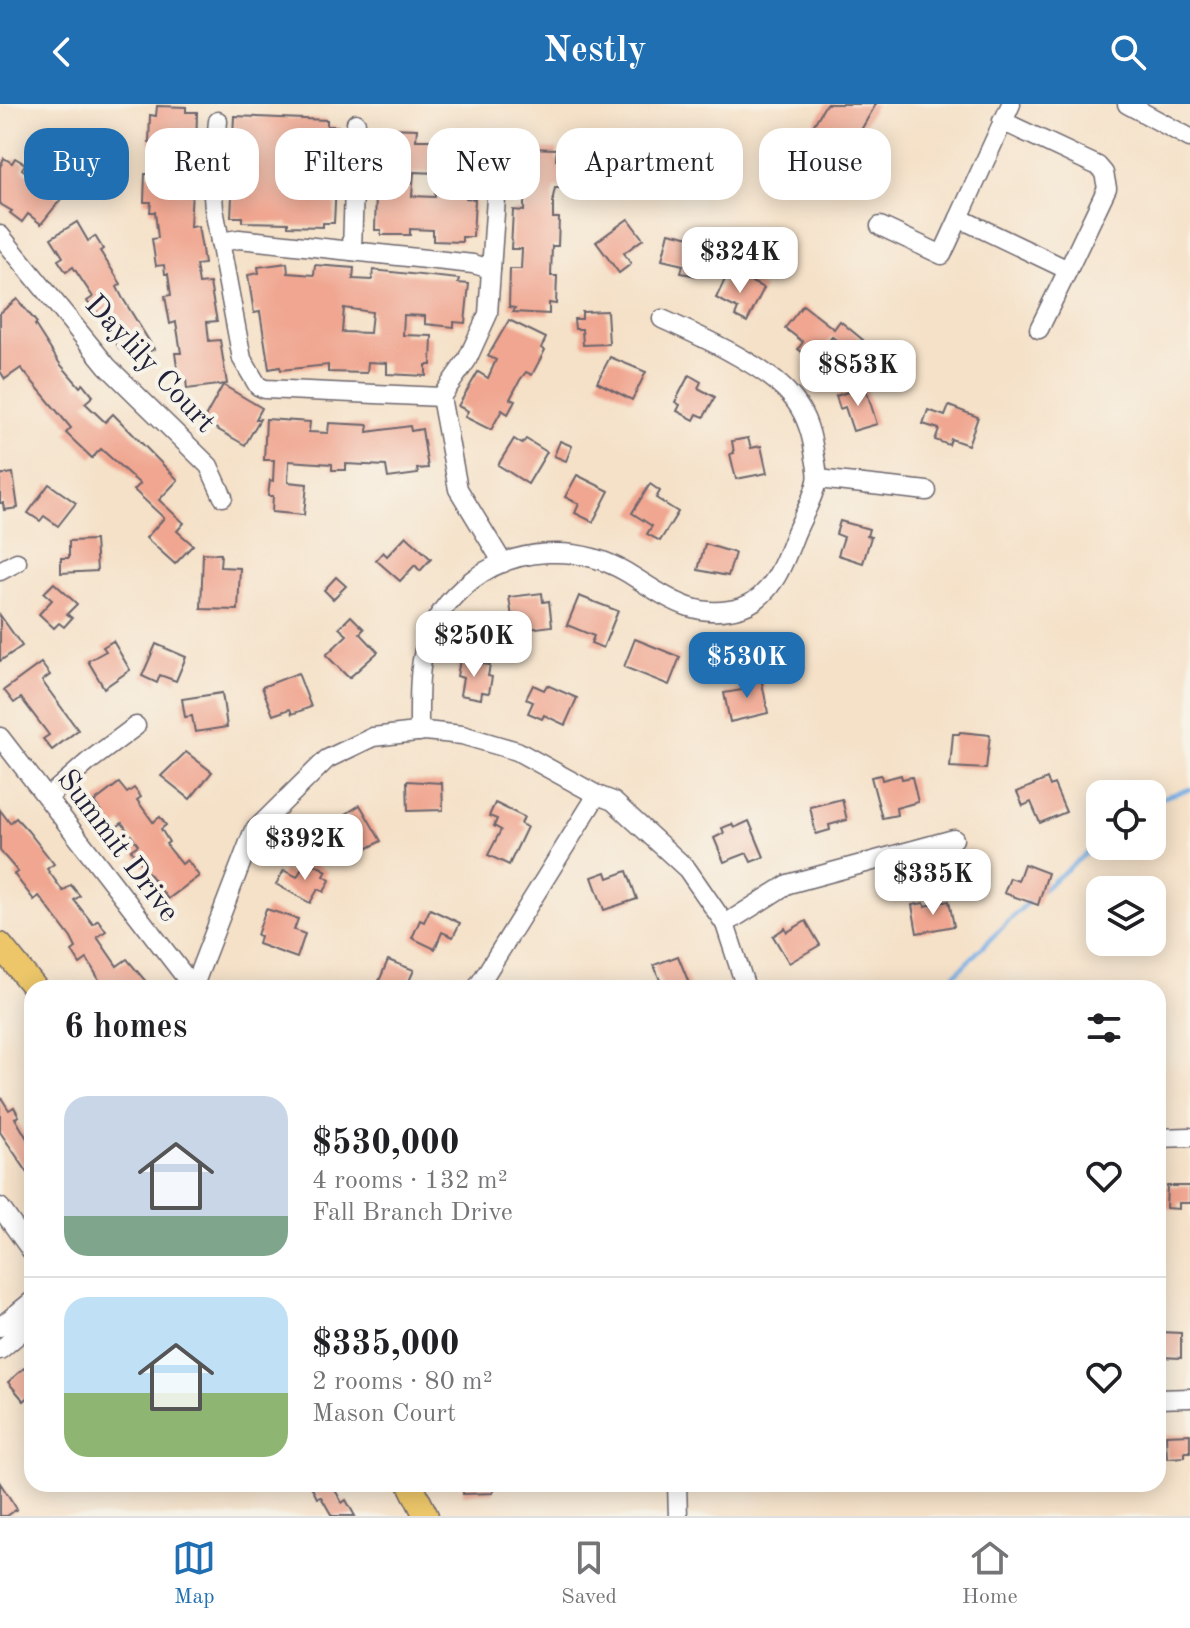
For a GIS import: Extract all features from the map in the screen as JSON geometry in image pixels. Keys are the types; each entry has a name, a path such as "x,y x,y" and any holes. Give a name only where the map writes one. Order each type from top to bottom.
{"main road":[{"path":"0,945 28,980"},
{"path":"414,1492 426,1516"}],"street":[{"path":"1127,104 1190,138"},
{"path":"880,226 942,255 1006,112 1098,166 1104,173 1107,188 1039,329"},
{"path":"218,121 212,183 214,209 242,359 258,386 265,389 441,397"},
{"path":"352,251 356,123"},
{"path":"496,200 488,314 467,360 441,397 458,489 503,563"},
{"path":"959,218 1068,270"},
{"name":"Daylily Court","path":"0,235 107,366 209,466 223,497"},
{"path":"220,242 239,239 473,264 491,269"},
{"path":"419,732 421,657 436,619 454,595 479,575 515,557 575,554 623,570 685,608 714,612 742,607 766,591 783,566 818,479 811,433 791,395 769,376 662,319"},
{"path":"818,479 927,491"},
{"path":"48,797 136,726"},
{"path":"196,980 253,832 327,759 373,737 419,732 462,735 517,751 613,801 687,869 725,924 743,980"},
{"name":"Summit Drive","path":"0,737 187,980"},
{"path":"482,980 597,795"},
{"path":"725,924 788,884 954,839"},
{"path":"1166,1138 1190,1137"},
{"path":"0,1207 24,1241"},
{"path":"0,1327 24,1308"},
{"path":"0,1350 24,1330"},
{"path":"1166,1399 1190,1398"},
{"path":"677,1492 678,1516"}],"building":[{"path":"826,104 876,104 862,128 812,128"},
{"path":"157,106 186,107 186,112 197,112 197,128 150,128 150,115 156,116"},
{"path":"234,116 327,120 327,126 338,126 275,128 275,200 335,200 334,223 323,223 323,227 288,226 288,223 242,222 242,217 231,217 232,200 259,200 259,128 233,128"},
{"path":"411,129 417,129 416,140 427,140 427,173 414,172 412,196 427,197 427,200 475,200 473,237 462,237 462,242 433,241 433,230 410,229 410,235 381,235 381,230 375,230 376,200 411,200"},
{"path":"540,148 556,149 553,218 559,218 558,246 552,246 551,276 557,276 556,304 549,303 549,314 513,312 515,308 509,307 510,269 521,269 522,249 511,249 513,210 524,211 524,200 540,200"},
{"path":"4,158 12,163 15,158 24,163 24,200 60,200 41,224 28,214 22,222 0,204 0,167"},
{"path":"145,174 145,200 191,200 190,227 198,226 204,264 196,265 199,284 210,283 217,321 207,322 209,341 220,340 227,384 187,389 186,380 179,381 175,353 181,353 179,340 176,322 170,324 165,296 171,295 168,274 165,274 164,265 156,266 152,239 158,238 155,212 150,212 151,202 144,202"},
{"path":"628,219 643,239 624,253 631,264 619,273 596,242"},
{"path":"77,222 88,241 95,236 103,249 100,251 121,284 117,287 122,297 154,349 137,359 128,344 120,349 98,312 95,314 87,301 93,297 73,267 66,272 58,260 63,257 51,238"},
{"path":"669,232 704,240 697,276 681,273 683,265 662,260"},
{"path":"287,263 288,273 314,275 315,265 354,268 353,279 372,280 373,270 459,279 458,283 469,284 465,323 454,322 454,327 425,324 425,316 404,315 403,335 432,336 431,365 426,365 426,376 387,374 387,363 368,362 367,373 328,372 328,365 269,369 260,312 254,313 248,275 259,273 258,267","holes":["344,308 372,312 370,333 342,332"]},
{"path":"729,271 764,288 747,322 735,316 738,309 716,298"},
{"path":"17,299 37,323 35,325 60,364 80,387 83,384 93,396 85,403 105,422 113,414 178,480 159,500 184,523 177,531 193,545 175,564 146,538 164,518 134,490 140,484 101,449 92,458 66,433 71,428 21,368 5,379 0,371 0,313"},
{"path":"803,305 834,329 840,321 863,340 853,353 832,337 823,349 819,346 810,358 798,349 803,342 785,328"},
{"path":"607,311 609,344 583,345 582,329 575,329 574,319 582,319 582,312"},
{"path":"509,320 546,338 541,348 545,350 532,375 526,372 520,380 510,399 515,401 508,414 502,410 491,430 465,417 468,411 458,406 478,372 488,378 496,360 488,356"},
{"path":"610,357 646,372 632,400 597,382"},
{"path":"689,375 701,382 698,388 715,397 704,417 697,414 694,420 677,411 680,405 675,402"},
{"path":"223,385 262,408 256,419 260,419 245,445 203,421"},
{"path":"865,386 877,424 853,431 845,407 840,409 836,396"},
{"path":"949,406 978,417 968,445 951,439 949,445 935,440 939,429 923,424 928,410 945,416"},
{"path":"266,419 310,422 309,432 328,433 329,423 368,425 367,432 410,426 411,431 422,429 428,468 417,469 418,474 388,478 386,466 346,464 346,470 332,470 332,464 289,461 288,482 307,484 304,515 272,512 273,496 268,496 270,480 273,481 274,460 264,460"},
{"path":"748,438 751,448 761,446 767,473 736,479 730,454 734,453 732,441"},
{"path":"514,439 522,444 526,439 547,452 528,484 498,465"},
{"path":"560,441 572,446 566,461 554,456"},
{"path":"13,473 18,508 4,510 3,503 0,503 0,475"},
{"path":"577,475 609,491 593,522 575,513 579,504 565,497"},
{"path":"49,484 76,503 58,526 44,516 40,521 28,513"},
{"path":"650,484 660,491 656,498 678,512 660,541 647,534 652,526 632,513"},
{"path":"840,521 869,529 867,536 871,537 863,563 838,555 844,537 836,534"},
{"path":"406,536 431,559 420,571 415,565 400,581 376,560 383,552 387,556"},
{"path":"95,540 97,571 61,573 61,558 69,558 69,541"},
{"path":"705,544 735,553 728,576 698,570"},
{"path":"203,553 221,554 220,567 240,568 238,610 201,609"},
{"path":"336,577 346,586 333,599 324,590"},
{"path":"54,583 77,604 67,614 72,618 64,627 59,623 54,628 39,614 52,600 44,593"},
{"path":"542,593 543,602 549,601 552,626 514,631 509,597"},
{"path":"579,596 618,611 603,648 591,643 594,636 567,625"},
{"path":"0,615 22,646 0,661"},
{"path":"351,616 364,629 360,633 378,652 349,678 326,655 347,635 339,628"},
{"path":"635,639 680,657 669,685 624,667"},
{"path":"113,641 130,670 104,688 88,661 106,651 103,647"},
{"path":"156,644 186,657 176,681 160,675 157,683 142,676"},
{"path":"460,660 490,665 488,676 492,677 489,693 482,692 481,699 460,695 463,678 457,676"},
{"path":"41,663 50,675 42,681 78,730 52,750 43,739 49,735 21,698 14,703 4,690"},
{"path":"760,672 768,713 730,722 724,693 748,689 745,675"},
{"path":"298,673 311,707 292,714 290,709 273,715 262,687"},
{"path":"533,685 544,690 547,685 577,698 565,725 544,715 542,719 528,713 533,702 526,699"},
{"path":"222,693 227,727 195,732 192,716 185,717 182,699"},
{"path":"953,734 990,735 986,769 950,767"},
{"path":"186,752 212,772 190,799 161,776"},
{"path":"881,775 882,780 901,775 902,779 912,777 918,802 896,808 897,815 882,818 871,777"},
{"path":"1047,779 1050,786 1054,784 1066,812 1040,823 1031,802 1023,806 1017,792"},
{"path":"407,781 442,783 443,810 408,811"},
{"path":"119,783 127,793 134,788 141,797 137,800 153,822 160,817 166,825 161,829 169,842 166,844 182,864 187,860 199,876 168,899 131,850 138,845 122,823 114,829 94,802"},
{"path":"842,799 847,820 829,825 830,830 816,834 810,807"},
{"path":"495,803 524,817 521,824 527,827 509,865 488,855 501,830 494,826 497,819 489,816"},
{"path":"360,805 381,841 350,858 333,829 349,819 346,814"},
{"path":"0,810 10,823 16,818 28,831 54,864 47,869 63,891 71,885 80,896 74,900 93,924 98,920 106,931 97,937 117,966 127,959 145,980 99,980 87,959 80,964 72,951 76,948 71,938 39,896 34,900 14,874 18,872 0,851"},
{"path":"749,821 764,857 751,862 747,853 724,862 714,838 724,833 722,828 732,824 734,828"},
{"path":"307,860 327,871 324,876 330,880 324,892 318,889 310,903 276,884 284,870 297,877"},
{"path":"1024,864 1048,873 1038,905 1004,893 1010,878 1018,881"},
{"path":"627,871 637,899 604,910 592,877 606,872 608,878"},
{"path":"949,901 954,926 917,933 912,905"},
{"path":"266,909 298,919 294,930 305,934 297,958 258,944 260,936 257,935"},
{"path":"430,909 460,923 453,937 442,932 435,949 412,938 420,920 424,922"},
{"path":"806,921 820,945 789,963 773,936"},
{"path":"678,956 688,980 660,980 654,965"},
{"path":"388,960 414,970 410,980 379,980"},
{"path":"0,1096 9,1110 14,1107 19,1116 15,1118 24,1133 24,1167 0,1132"},
{"path":"1167,1186 1190,1186 1190,1203 1179,1203 1179,1209 1166,1208"},
{"path":"1166,1332 1181,1333 1181,1358 1166,1357"},
{"path":"24,1368 24,1401 8,1382"},
{"path":"1190,1434 1190,1452 1185,1452 1185,1457 1167,1458 1166,1435"},
{"path":"0,1483 17,1509 7,1516 0,1516"},
{"path":"314,1492 336,1492 342,1503 346,1500 355,1516 332,1516 321,1497 317,1498"},
{"path":"463,1492 493,1492 493,1493"}],"waterway":[{"path":"1166,797 1190,789"},
{"path":"1040,892 1086,854"},
{"path":"949,980 1030,900"}]}
